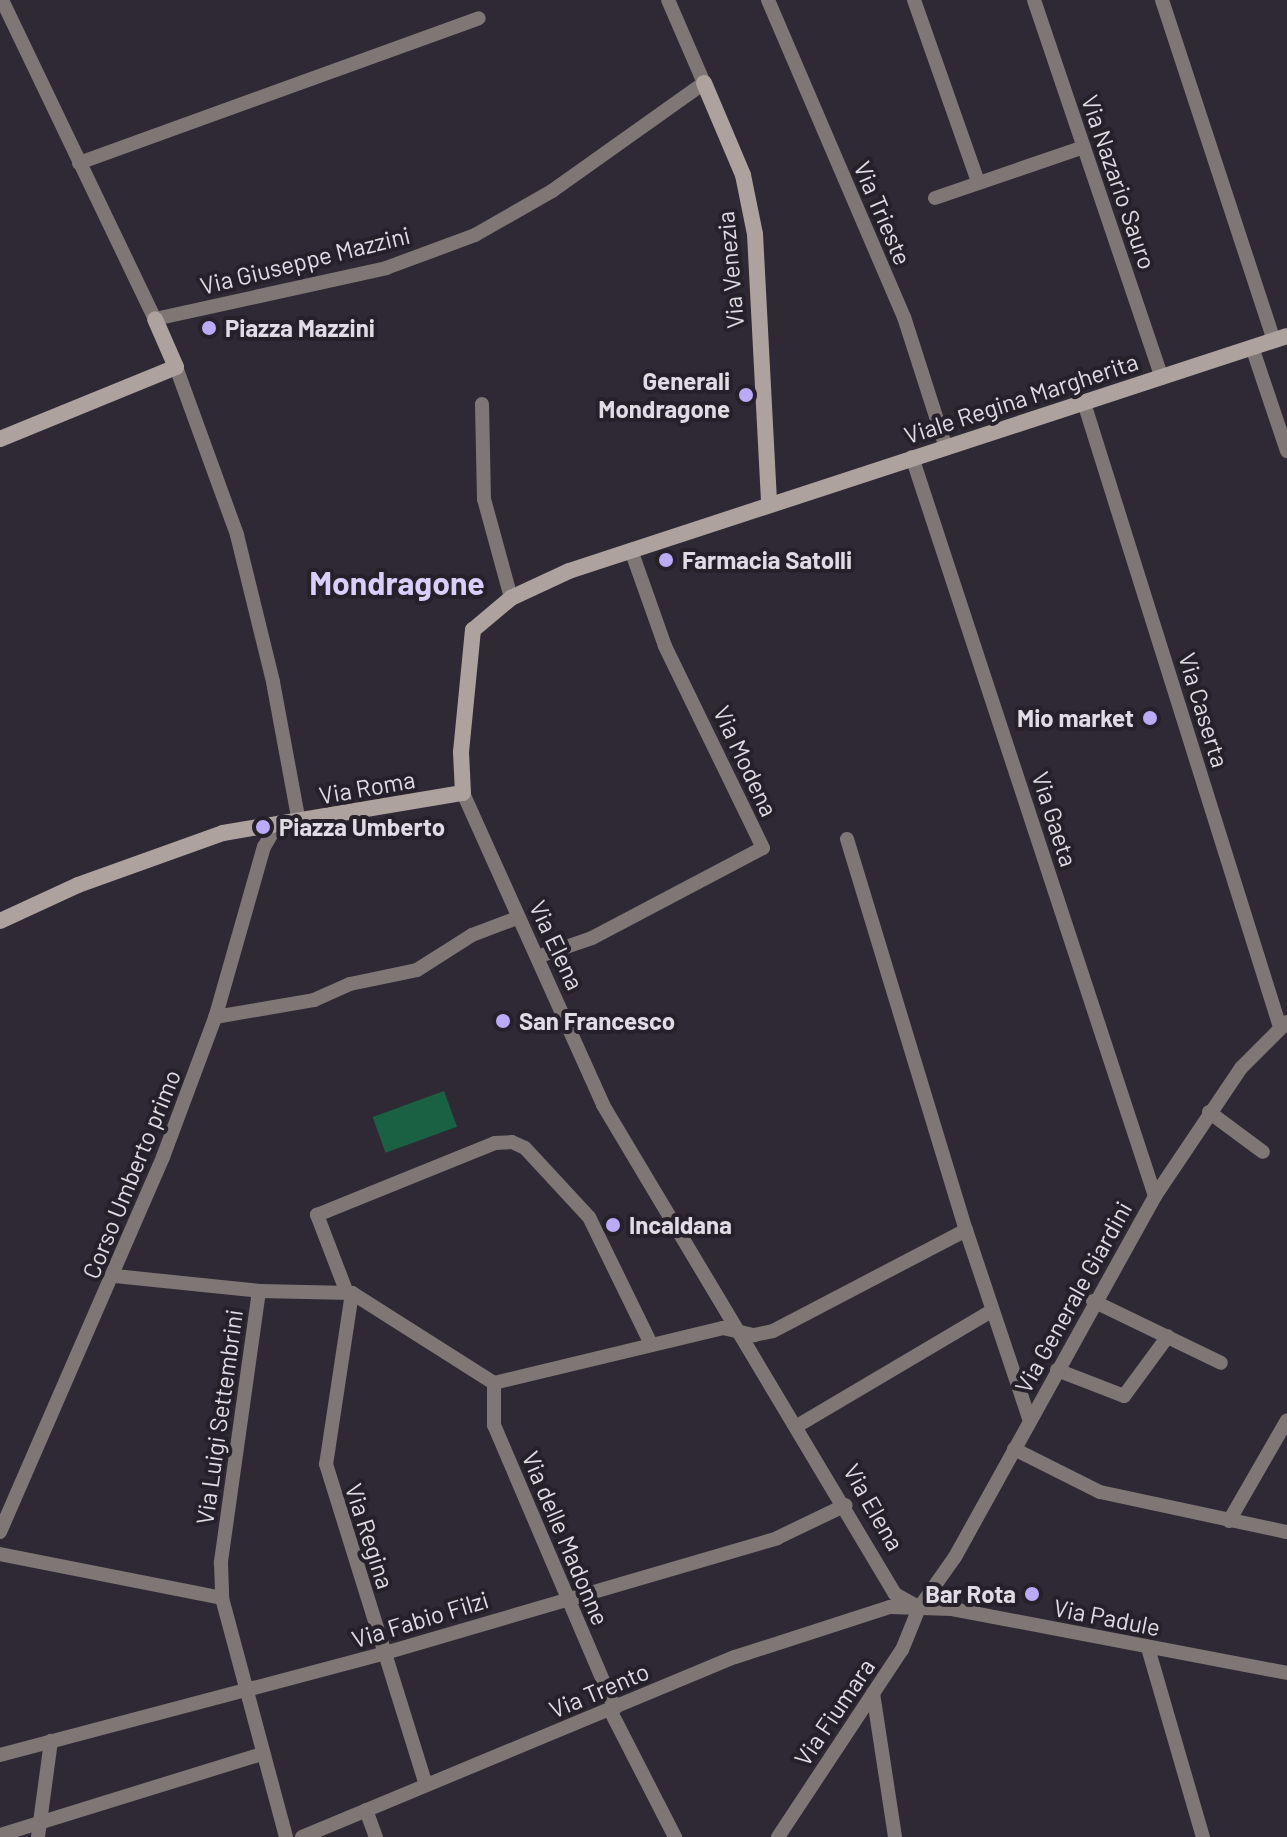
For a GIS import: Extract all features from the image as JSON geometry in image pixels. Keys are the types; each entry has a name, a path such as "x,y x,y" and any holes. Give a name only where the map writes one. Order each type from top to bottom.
{"street":[{"path":"2,0 155,319 176,367 237,535 273,682 299,822"},
{"name":"Via Venezia","path":"668,0 743,175 755,234 769,505"},
{"name":"Via Trieste","path":"768,0 904,317 946,448"},
{"path":"914,0 978,182"},
{"name":"Via Nazario Sauro","path":"1034,0 1162,378"},
{"path":"1162,0 1281,338"},
{"path":"79,163 479,18"},
{"name":"Via Giuseppe Mazzini","path":"155,319 386,268 475,235 552,191 704,83"},
{"path":"935,198 1084,147"},
{"name":"Viale Regina Margherita","path":"769,505 912,457 1085,406 1281,338"},
{"path":"1252,347 1287,451"},
{"path":"0,439 176,367"},
{"path":"482,404 484,499 511,598"},
{"name":"Via Caserta","path":"1085,406 1284,1025"},
{"name":"Via Gaeta","path":"912,457 1155,1196"},
{"name":"Via Elena","path":"769,505 631,550 511,598 473,630 461,752 463,793 603,1105 846,1505 895,1594 919,1608"},
{"name":"Via Modena","path":"537,957 592,938 763,848 665,646 631,550"},
{"name":"Via Roma","path":"0,921 144,860 223,833 463,793"},
{"name":"Corso Umberto primo","path":"0,1532 115,1276 215,1017 264,847 278,823"},
{"path":"847,839 990,1312 1030,1421"},
{"path":"215,1017 314,1000 350,984 417,970 472,935 517,918"},
{"name":"Via Generale Giardini","path":"919,1608 955,1557 1093,1301 1155,1196 1209,1112 1284,1025"},
{"path":"1209,1112 1263,1152"},
{"path":"350,1293 317,1215 495,1143 512,1142 525,1148 589,1217 650,1342"},
{"path":"259,1291 350,1293 494,1383 650,1342 723,1328 739,1332 773,1331 966,1230"},
{"name":"Via Luigi Settembrini","path":"115,1276 259,1291 221,1563 222,1598 261,1754 286,1837"},
{"name":"Via Regina","path":"350,1293 326,1464 426,1785"},
{"path":"1093,1301 1221,1363"},
{"path":"797,1426 990,1312"},
{"path":"1057,1370 1124,1396 1168,1336"},
{"name":"Via delle Madonne","path":"494,1383 494,1425 613,1709 675,1837"},
{"path":"1229,1521 1287,1420"},
{"path":"1014,1449 1100,1492 1287,1532"},
{"name":"Via Fabio Filzi","path":"0,1755 385,1653 777,1538 846,1505"},
{"path":"0,1554 222,1598"},
{"name":"Via Trento","path":"302,1837 735,1657 890,1607 919,1608"},
{"name":"Via Padule","path":"919,1608 952,1609 1287,1673"},
{"name":"Via Fiumara","path":"779,1837 902,1650 919,1608"},
{"path":"1148,1648 1203,1837"},
{"path":"873,1693 895,1837"},
{"path":"39,1830 51,1741"},
{"path":"0,1835 39,1830 261,1754"},
{"path":"366,1810 376,1837"}],"green space":[{"path":"444,1091 457,1127 386,1153 373,1117"}],"place":[{"name":"Piazza Mazzini","path":"209,328"},
{"name":"Generali Mondragone","path":"746,395"},
{"name":"Farmacia Satolli","path":"666,560"},
{"name":"Mio market","path":"1150,718"},
{"name":"Piazza Umberto","path":"263,827"},
{"name":"San Francesco","path":"503,1021"},
{"name":"Incaldana","path":"613,1225"},
{"name":"Bar Rota","path":"1032,1594"}],"district":[{"name":"Mondragone","path":"397,582"}]}
